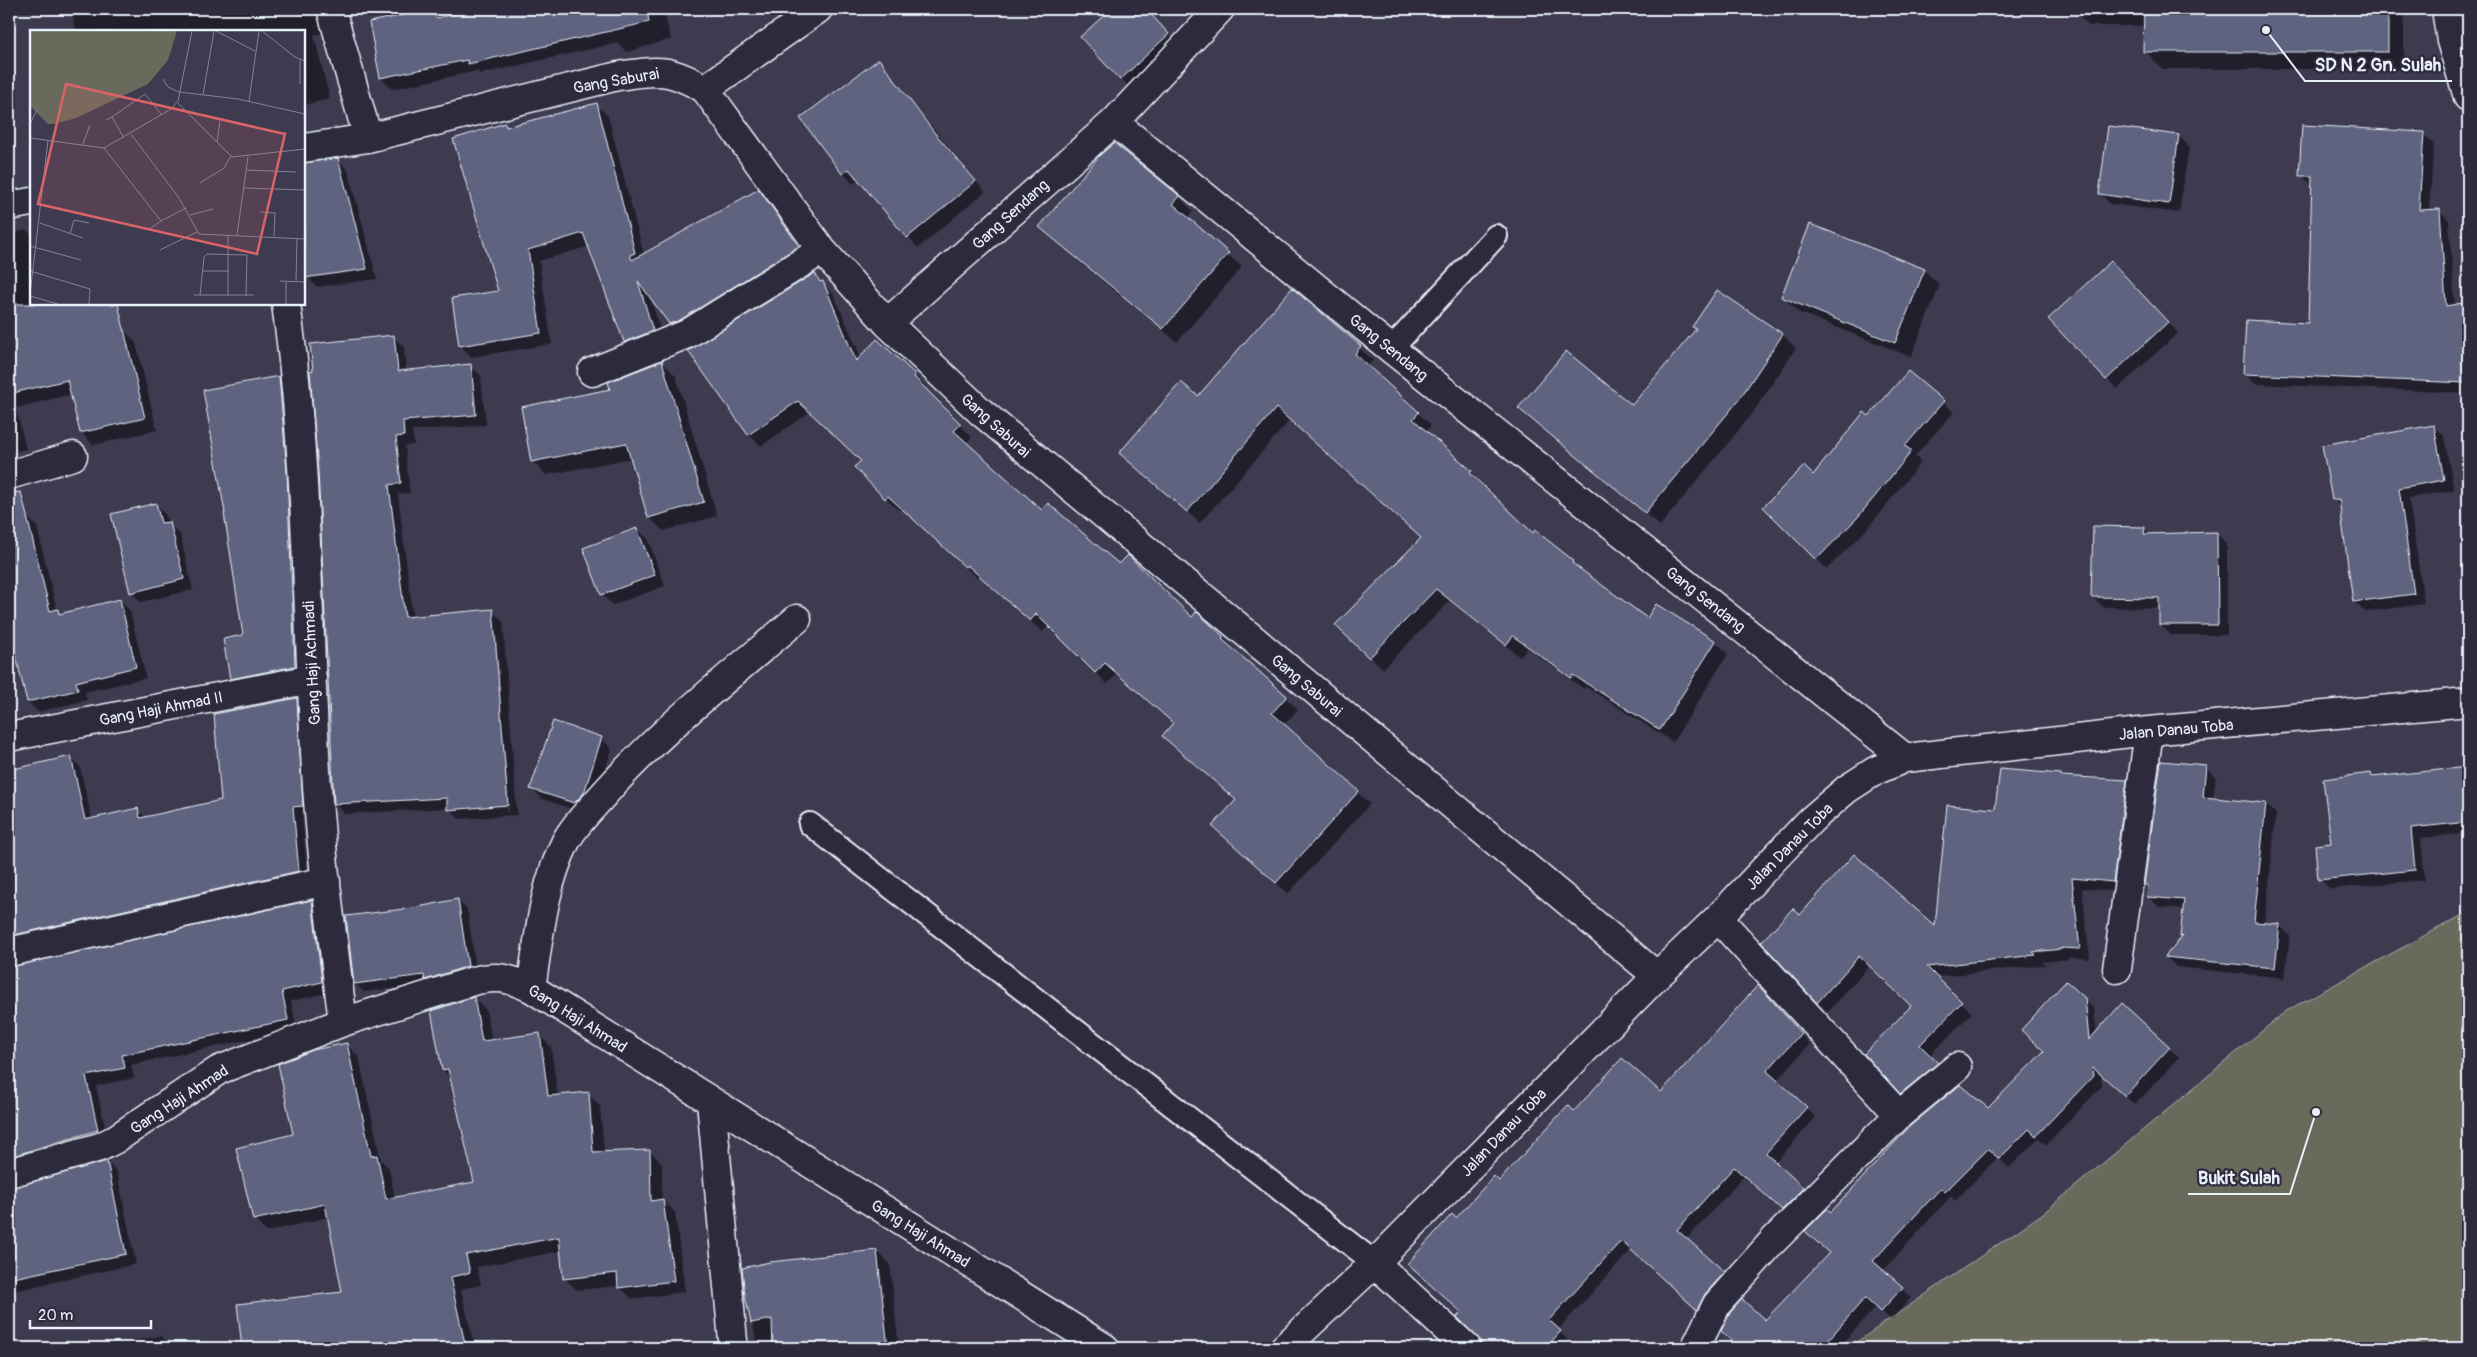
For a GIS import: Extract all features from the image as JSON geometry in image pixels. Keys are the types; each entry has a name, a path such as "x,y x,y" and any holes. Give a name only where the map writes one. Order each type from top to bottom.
{"street":[{"path":"331,9 368,138"},
{"path":"704,89 818,9"},
{"path":"1114,122 1220,9"},
{"path":"2446,9 2450,41 2465,82"},
{"name":"Gang Saburai","path":"305,148 368,138 618,76 652,71 682,76 704,89 822,250 887,324 981,412 1036,460 1657,976"},
{"name":"Gang Sendang","path":"887,324 1114,122 1391,349 1905,758"},
{"path":"9,206 30,202"},
{"path":"592,372 687,334 822,250"},
{"name":"Gang Haji Achmadi","path":"286,305 302,482 315,753 326,881 343,1022"},
{"path":"9,475 73,456"},
{"path":"531,988 544,905 552,874 567,840 588,812 636,758 797,619"},
{"name":"Gang Haji Ahmad II","path":"9,737 312,679"},
{"name":"Jalan Danau Toba","path":"1284,1348 1375,1263 1819,814 1847,789 1875,771 1905,758 2149,731 2468,702"},
{"path":"2117,969 2149,731"},
{"path":"9,952 326,881"},
{"path":"1718,918 1899,1115"},
{"name":"Gang Haji Ahmad","path":"9,1173 100,1147 134,1128 218,1070 343,1022 491,977 509,978 531,988 1105,1348"},
{"path":"1695,1348 1717,1304 1774,1240 1899,1115 1957,1067"},
{"path":"711,1101 733,1341"},
{"path":"1375,1263 1467,1348"}],"lane":[{"path":"1391,349 1496,236"},
{"path":"810,824 1375,1263"}],"green space":[{"path":"2468,912 2468,1348 1848,1348 2042,1214 2286,1011"}],"building":[{"path":"434,9 436,18 478,9 647,9 649,22 468,64 467,60 380,78 369,22"},
{"path":"1111,9 1146,9 1169,34 1120,80 1080,37"},
{"path":"2144,9 2388,9 2388,52 2143,52"},
{"path":"879,59 934,132 976,181 907,238 849,169 842,174 800,118"},
{"path":"597,103 635,253 630,255 632,260 759,189 799,246 680,320 669,324 638,281 653,331 624,342 583,233 528,250 541,333 459,346 452,298 498,291 453,139 505,123 506,127"},
{"path":"2302,125 2424,132 2419,210 2440,209 2446,306 2462,303 2468,336 2468,383 2243,374 2246,320 2308,323 2312,176 2299,176"},
{"path":"2108,126 2179,135 2169,204 2099,194"},
{"path":"1114,143 1180,196 1173,204 1229,253 1163,329 1039,227 1100,155"},
{"path":"338,158 367,269 305,278 305,163"},
{"path":"1810,224 1925,269 1895,343 1781,297"},
{"path":"2111,261 2168,322 2106,380 2048,319"},
{"path":"815,273 820,282 823,281 856,361 877,339 915,374 913,376 961,424 954,431 1042,510 1048,503 1119,564 1128,555 1192,617 1196,612 1198,613 1224,637 1222,639 1287,696 1272,713 1359,791 1276,883 1212,826 1236,800 1162,736 1173,723 1105,663 1095,673 1036,614 1030,621 967,565 965,567 888,496 885,499 854,467 861,461 798,401 748,435 688,351"},
{"path":"1292,288 1361,346 1355,354 1419,412 1413,419 1472,471 1470,473 1533,533 1535,530 1574,561 1572,563 1647,618 1656,604 1716,641 1660,730 1573,675 1571,678 1513,636 1506,645 1436,589 1369,658 1335,625 1421,538 1276,408 1187,512 1119,453 1181,382 1198,396"},
{"path":"1717,290 1783,334 1738,401 1645,513 1518,408 1566,351 1632,405 1696,329 1692,327"},
{"path":"9,304 118,305 145,418 80,433 67,380 9,394"},
{"path":"394,335 398,371 471,364 476,415 403,421 404,436 396,437 401,483 389,485 405,617 493,609 508,805 447,810 447,798 334,804 318,471 310,371 313,370 310,344"},
{"path":"662,361 704,502 648,518 626,443 531,462 521,407 610,389 608,382"},
{"path":"1908,371 1944,401 1905,446 1912,451 1858,517 1816,560 1763,507 1804,466 1813,475 1864,412 1869,416"},
{"path":"279,376 287,472 295,666 230,679 223,639 243,635 225,513 203,390"},
{"path":"2434,425 2444,480 2399,488 2414,594 2353,602 2339,499 2332,500 2322,445"},
{"path":"21,492 50,611 58,609 59,614 120,599 136,667 76,682 78,690 27,702 9,628 9,493"},
{"path":"156,503 161,523 170,522 184,579 130,593 111,514"},
{"path":"2093,526 2145,527 2144,534 2217,532 2218,625 2159,625 2159,598 2091,597"},
{"path":"637,528 655,575 601,595 583,548"},
{"path":"297,698 303,806 293,807 299,871 9,936 9,770 71,756 85,820 138,808 140,818 221,800 214,714"},
{"path":"553,721 602,737 584,793 574,803 530,789"},
{"path":"2161,761 2206,765 2203,797 2266,803 2254,922 2280,924 2275,968 2164,957 2183,936 2180,937 2184,900 2147,897 2148,885 2144,885"},
{"path":"2468,767 2468,822 2411,828 2415,870 2318,880 2315,845 2331,843 2323,779 2371,773 2372,777"},
{"path":"2000,769 2061,774 2061,776 2127,780 2113,882 2072,878 2080,949 2061,948 2033,952 2036,955 1927,967 1962,1002 1920,1045 1938,1063 1900,1094 1864,1054 1911,1006 1859,956 1817,1003 1761,942 1793,908 1800,915 1854,854 1935,926 1947,805 1995,809"},
{"path":"458,899 468,966 425,980 424,975 354,984 346,916 413,908"},
{"path":"312,900 322,982 282,991 288,1020 122,1055 125,1068 86,1076 98,1130 9,1157 9,967"},
{"path":"2066,981 2085,998 2089,1040 2122,1003 2170,1047 2125,1096 2092,1067 2093,1076 2036,1136 2029,1129 1999,1159 1988,1149 1945,1192 1941,1188 1873,1261 1903,1287 1880,1312 1865,1298 1821,1348 1739,1348 1721,1331 1730,1313 1742,1299 1765,1320 1829,1253 1805,1231 1827,1209 1831,1212 1910,1126 1960,1085 1988,1108 2044,1051 2021,1030"},
{"path":"1758,985 1801,1033 1767,1071 1807,1107 1766,1153 1804,1188 1782,1210 1734,1167 1677,1230 1725,1272 1705,1294 1697,1310 1621,1241 1549,1320 1561,1331 1546,1348 1488,1348 1457,1317 1461,1312 1407,1264 1452,1214 1456,1218 1494,1176 1499,1181 1568,1105 1574,1111 1622,1058 1661,1092"},
{"path":"474,997 482,1041 540,1033 548,1096 589,1092 593,1152 650,1150 651,1201 663,1199 674,1281 618,1288 617,1273 563,1279 559,1237 466,1255 470,1273 450,1277 466,1348 242,1348 237,1304 342,1292 325,1204 253,1220 236,1148 293,1134 278,1064 313,1050 347,1043 371,1156 377,1155 386,1199 474,1182 448,1069 442,1070 431,1011"},
{"path":"107,1161 126,1254 9,1279 9,1188"},
{"path":"877,1250 888,1348 773,1348 772,1319 751,1323 745,1296 742,1268 770,1262"}],"place":[{"name":"SD N 2 Gn. Sulah","path":"2266,30"},
{"name":"Bukit Sulah","path":"2316,1112"}]}
